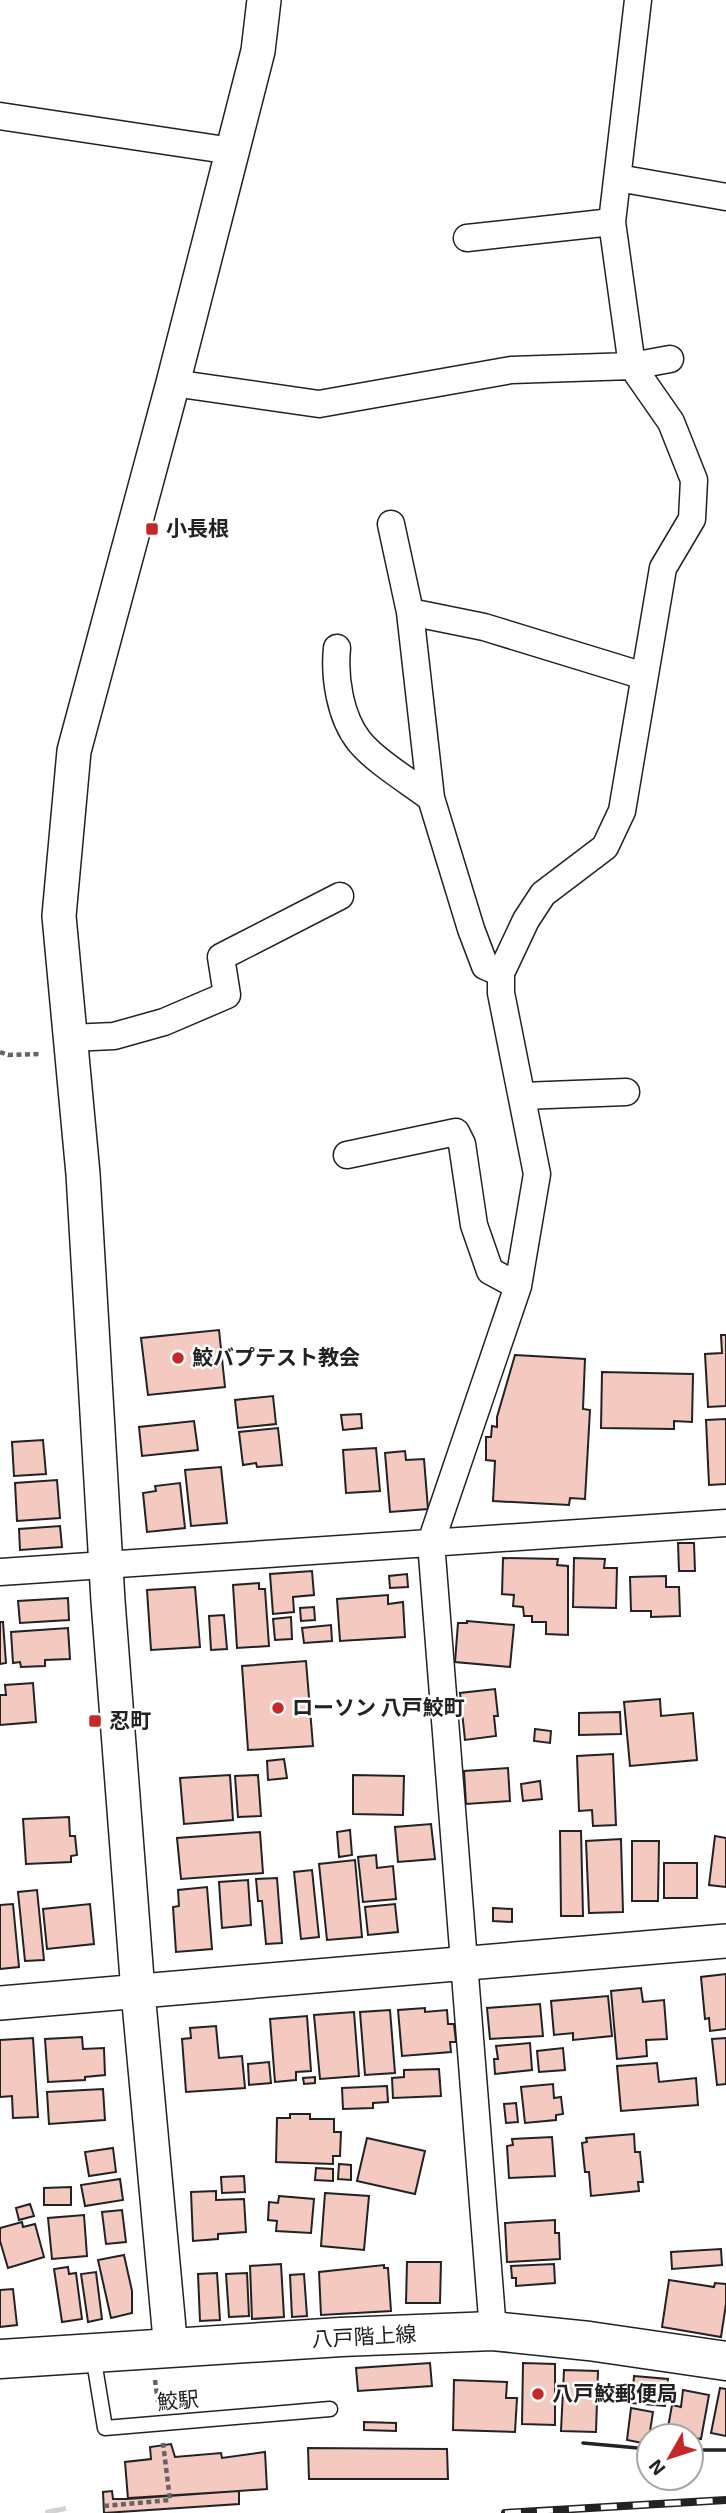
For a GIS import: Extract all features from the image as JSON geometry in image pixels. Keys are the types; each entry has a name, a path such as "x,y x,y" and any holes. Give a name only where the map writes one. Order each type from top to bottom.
{"main road":[{"name":"八戸階上線","path":"0,2359 341,2337 493,2331 726,2361"}],"street":[{"path":"170,2350 138,1992 105,1564 83,1174 59,916 74,751 173,383 258,51 264,0"},
{"path":"493,2331 431,1542 518,1286 537,1174 501,993 500,973 542,894 606,847 622,811 663,568 692,519 694,480 671,422 632,366 612,222 638,0"},
{"path":"0,116 232,151"},
{"path":"618,178 726,197"},
{"path":"467,238 612,222"},
{"path":"173,383 319,404 511,370 632,366 670,359"},
{"path":"391,524 410,612 431,798 485,966 500,973"},
{"path":"410,612 484,627 644,676"},
{"path":"337,648 335,668 347,721 360,742 431,798"},
{"path":"71,1038 114,1036 164,1021 227,995 221,957 340,896"},
{"path":"522,1096 625,1092"},
{"path":"346,1155 456,1132 462,1144 474,1225 490,1270 518,1286"},
{"path":"0,1572 726,1523"},
{"path":"0,2004 726,1941"}],"lane":[{"name":"鮫駅","path":"92,2354 105,2428 330,2409"}],"path":[{"path":"0,1052 8,1055 40,1054"},
{"path":"104,2506 170,2500 160,2424"}],"building":[{"path":"219,1330 225,1387 148,1395 141,1338"},
{"path":"721,1335 726,1335 726,1406 708,1407 705,1354 722,1353"},
{"path":"515,1355 585,1359 583,1409 590,1410 585,1499 570,1498 569,1505 493,1501 495,1461 486,1460 486,1437 491,1437 492,1426 497,1427 497,1417"},
{"path":"602,1372 693,1374 692,1422 674,1421 674,1429 601,1428"},
{"path":"273,1396 276,1424 238,1428 235,1400"},
{"path":"361,1414 362,1428 343,1430 341,1415"},
{"path":"726,1419 726,1484 709,1485 706,1420"},
{"path":"194,1421 198,1450 142,1456 139,1427"},
{"path":"278,1428 282,1465 243,1465 239,1432"},
{"path":"43,1440 46,1474 14,1476 12,1442"},
{"path":"376,1448 380,1491 346,1493 343,1450"},
{"path":"405,1451 406,1460 424,1459 428,1509 390,1512 385,1453"},
{"path":"221,1467 227,1523 191,1526 185,1470"},
{"path":"57,1480 60,1518 17,1521 15,1483"},
{"path":"180,1483 185,1528 147,1532 143,1493 156,1491 155,1486"},
{"path":"60,1526 62,1547 20,1550 19,1529"},
{"path":"678,1543 694,1543 695,1571 679,1571"},
{"path":"503,1558 558,1559 557,1565 568,1566 568,1635 546,1634 546,1622 532,1622 532,1616 524,1616 523,1607 513,1606 514,1595 502,1594"},
{"path":"574,1558 605,1559 604,1568 617,1568 616,1608 573,1607"},
{"path":"312,1571 314,1595 293,1597 294,1612 273,1614 270,1574"},
{"path":"407,1574 408,1587 390,1588 389,1576"},
{"path":"666,1576 666,1587 679,1587 680,1616 651,1617 651,1611 631,1611 630,1577"},
{"path":"259,1583 259,1589 265,1589 269,1646 237,1648 233,1585"},
{"path":"195,1587 200,1647 151,1650 147,1590"},
{"path":"388,1595 388,1604 403,1602 405,1637 340,1641 337,1599"},
{"path":"68,1598 69,1620 20,1623 18,1601"},
{"path":"314,1607 315,1620 301,1621 300,1608"},
{"path":"224,1615 227,1649 211,1650 209,1616"},
{"path":"291,1617 292,1639 275,1640 273,1619"},
{"path":"467,1621 514,1625 510,1667 455,1662 458,1623"},
{"path":"0,1622 3,1622 6,1663 0,1664"},
{"path":"331,1625 332,1641 304,1643 302,1628"},
{"path":"68,1628 70,1659 45,1660 45,1666 21,1667 20,1662 13,1663 11,1632"},
{"path":"306,1661 313,1746 248,1750 242,1666"},
{"path":"33,1683 36,1722 0,1725 0,1695 6,1695 5,1685"},
{"path":"495,1689 498,1716 494,1716 496,1736 465,1740 460,1693"},
{"path":"660,1699 661,1716 693,1713 697,1760 630,1766 624,1702"},
{"path":"620,1712 621,1734 579,1735 579,1713"},
{"path":"535,1729 551,1731 550,1743 534,1741"},
{"path":"613,1754 616,1825 593,1826 592,1810 579,1811 577,1756"},
{"path":"284,1759 287,1778 268,1780 267,1761"},
{"path":"508,1768 510,1801 466,1804 464,1771"},
{"path":"230,1775 233,1820 184,1824 180,1778"},
{"path":"258,1775 261,1816 238,1817 235,1776"},
{"path":"353,1775 404,1776 403,1815 353,1814"},
{"path":"540,1781 542,1799 523,1801 521,1784"},
{"path":"69,1817 70,1836 75,1836 77,1855 71,1856 71,1862 26,1864 23,1819"},
{"path":"431,1824 435,1859 398,1862 395,1827"},
{"path":"350,1830 352,1855 339,1857 337,1832"},
{"path":"560,1831 581,1831 583,1916 561,1916"},
{"path":"260,1832 263,1873 181,1879 177,1838"},
{"path":"715,1836 726,1838 726,1887 709,1885"},
{"path":"621,1839 623,1912 589,1913 586,1841"},
{"path":"632,1841 659,1841 658,1901 632,1901"},
{"path":"376,1855 377,1868 393,1866 396,1899 363,1902 358,1857"},
{"path":"355,1860 362,1937 327,1940 319,1864"},
{"path":"664,1863 697,1863 697,1898 664,1898"},
{"path":"312,1870 319,1937 301,1939 294,1872"},
{"path":"277,1878 282,1943 266,1944 262,1901 258,1901 256,1879"},
{"path":"248,1880 251,1925 222,1928 219,1882"},
{"path":"207,1887 212,1949 176,1952 173,1907 179,1906 178,1890"},
{"path":"37,1890 44,1960 25,1961 18,1892"},
{"path":"13,1904 19,1967 0,1969 0,1905"},
{"path":"90,1904 94,1944 47,1949 43,1909"},
{"path":"395,1904 398,1932 368,1935 365,1907"},
{"path":"493,1908 512,1909 512,1922 493,1921"},
{"path":"726,1974 726,2029 710,2031 709,2018 705,2019 701,1977"},
{"path":"641,1988 643,2002 664,2000 667,2039 646,2040 647,2056 617,2059 611,1991"},
{"path":"608,1996 612,2036 573,2040 573,2033 554,2035 551,2001"},
{"path":"540,2004 543,2036 490,2039 487,2008"},
{"path":"425,2008 425,2012 447,2010 448,2024 454,2024 456,2042 450,2042 451,2052 402,2056 398,2010"},
{"path":"390,2010 395,2073 365,2075 360,2012"},
{"path":"354,2012 359,2076 320,2079 314,2015"},
{"path":"307,2016 311,2071 296,2072 296,2080 275,2082 270,2019"},
{"path":"216,2026 219,2058 242,2056 245,2088 186,2092 182,2039 191,2038 190,2028"},
{"path":"82,2037 83,2049 104,2048 105,2075 85,2077 85,2080 48,2082 45,2039"},
{"path":"33,2038 38,2117 13,2118 12,2096 0,2097 0,2040"},
{"path":"726,2038 726,2084 717,2085 712,2039"},
{"path":"530,2043 532,2070 495,2074 494,2059 498,2059 496,2046"},
{"path":"563,2048 565,2070 539,2072 537,2051"},
{"path":"269,2062 271,2083 249,2085 248,2064"},
{"path":"657,2063 659,2082 696,2078 698,2105 621,2111 617,2066"},
{"path":"439,2069 441,2096 393,2098 392,2078 404,2077 404,2070"},
{"path":"315,2077 315,2083 304,2084 303,2078"},
{"path":"553,2084 554,2098 561,2097 563,2114 556,2115 556,2120 525,2123 521,2087"},
{"path":"387,2086 388,2102 373,2103 373,2108 343,2109 342,2088"},
{"path":"103,2089 105,2120 49,2124 47,2092"},
{"path":"516,2103 518,2122 506,2123 504,2104"},
{"path":"290,2114 310,2114 310,2119 334,2119 334,2132 341,2132 340,2156 333,2156 333,2164 276,2162 277,2118 290,2118"},
{"path":"634,2134 635,2152 640,2152 643,2182 638,2182 639,2191 591,2196 582,2143 587,2142 586,2138"},
{"path":"552,2137 555,2176 509,2178 507,2146 513,2145 512,2139"},
{"path":"367,2138 425,2151 415,2194 357,2181"},
{"path":"113,2148 116,2172 89,2176 85,2152"},
{"path":"339,2164 351,2165 351,2180 338,2179"},
{"path":"316,2168 333,2169 333,2181 315,2180"},
{"path":"244,2176 245,2192 222,2193 221,2177"},
{"path":"120,2179 123,2200 85,2206 81,2185"},
{"path":"71,2187 71,2205 44,2205 44,2188"},
{"path":"216,2191 216,2200 244,2199 246,2232 218,2234 218,2239 193,2241 191,2192"},
{"path":"325,2193 369,2196 364,2250 321,2246"},
{"path":"279,2196 314,2199 311,2233 276,2231 277,2221 268,2220 269,2202 278,2203"},
{"path":"30,2204 34,2216 19,2220 16,2208"},
{"path":"122,2210 126,2242 106,2244 102,2212"},
{"path":"84,2215 87,2256 52,2259 48,2218"},
{"path":"555,2220 555,2233 559,2233 560,2259 507,2262 505,2223"},
{"path":"22,2222 23,2227 35,2224 44,2257 8,2268 0,2241 0,2228"},
{"path":"721,2249 722,2265 672,2269 671,2252"},
{"path":"124,2255 132,2291 132,2313 111,2318 98,2260"},
{"path":"407,2262 441,2262 440,2303 406,2303"},
{"path":"281,2264 284,2317 252,2319 250,2266"},
{"path":"554,2264 555,2283 516,2286 516,2278 512,2278 511,2266"},
{"path":"384,2265 384,2268 388,2268 391,2311 321,2315 319,2272"},
{"path":"68,2267 69,2274 76,2273 82,2319 62,2322 54,2269"},
{"path":"96,2272 102,2319 88,2322 81,2274"},
{"path":"217,2273 220,2320 200,2321 198,2274"},
{"path":"247,2273 249,2316 229,2317 226,2274"},
{"path":"304,2274 307,2316 292,2317 290,2275"},
{"path":"669,2280 714,2287 715,2283 726,2284 721,2337 662,2327"},
{"path":"13,2289 17,2325 0,2327 0,2290"},
{"path":"430,2363 432,2386 358,2391 356,2368"},
{"path":"523,2363 555,2364 555,2425 522,2424"},
{"path":"564,2370 598,2371 596,2432 561,2431"},
{"path":"634,2376 668,2379 665,2406 632,2403"},
{"path":"454,2380 507,2382 506,2398 517,2398 515,2432 453,2430"},
{"path":"720,2388 726,2389 726,2436 711,2433"},
{"path":"683,2390 709,2395 704,2422 669,2422 672,2405 681,2407"},
{"path":"631,2408 653,2412 651,2422 635,2422 635,2442 627,2440"},
{"path":"364,2422 396,2423 396,2431 364,2430"},
{"path":"171,2444 175,2457 221,2453 222,2458 265,2452 267,2489 128,2499 125,2462 151,2459 150,2447"},
{"path":"308,2448 447,2449 448,2479 309,2479"},
{"path":"112,2491 113,2499 239,2491 239,2504 104,2513 103,2492"}],"tunnel":[{"path":"55,2508 56,2513"}],"railway":[{"path":"505,2513 726,2500"}],"wall":[{"path":"583,2443 635,2448"},
{"path":"705,2450 726,2450"}],"place":[{"name":"小長根","path":"152,529"},
{"name":"鮫バプテスト教会","path":"178,1358"},
{"name":"ローソン 八戸鮫町","path":"278,1708"},
{"name":"忍町","path":"95,1721"},
{"name":"八戸鮫郵便局","path":"538,2394"}]}
